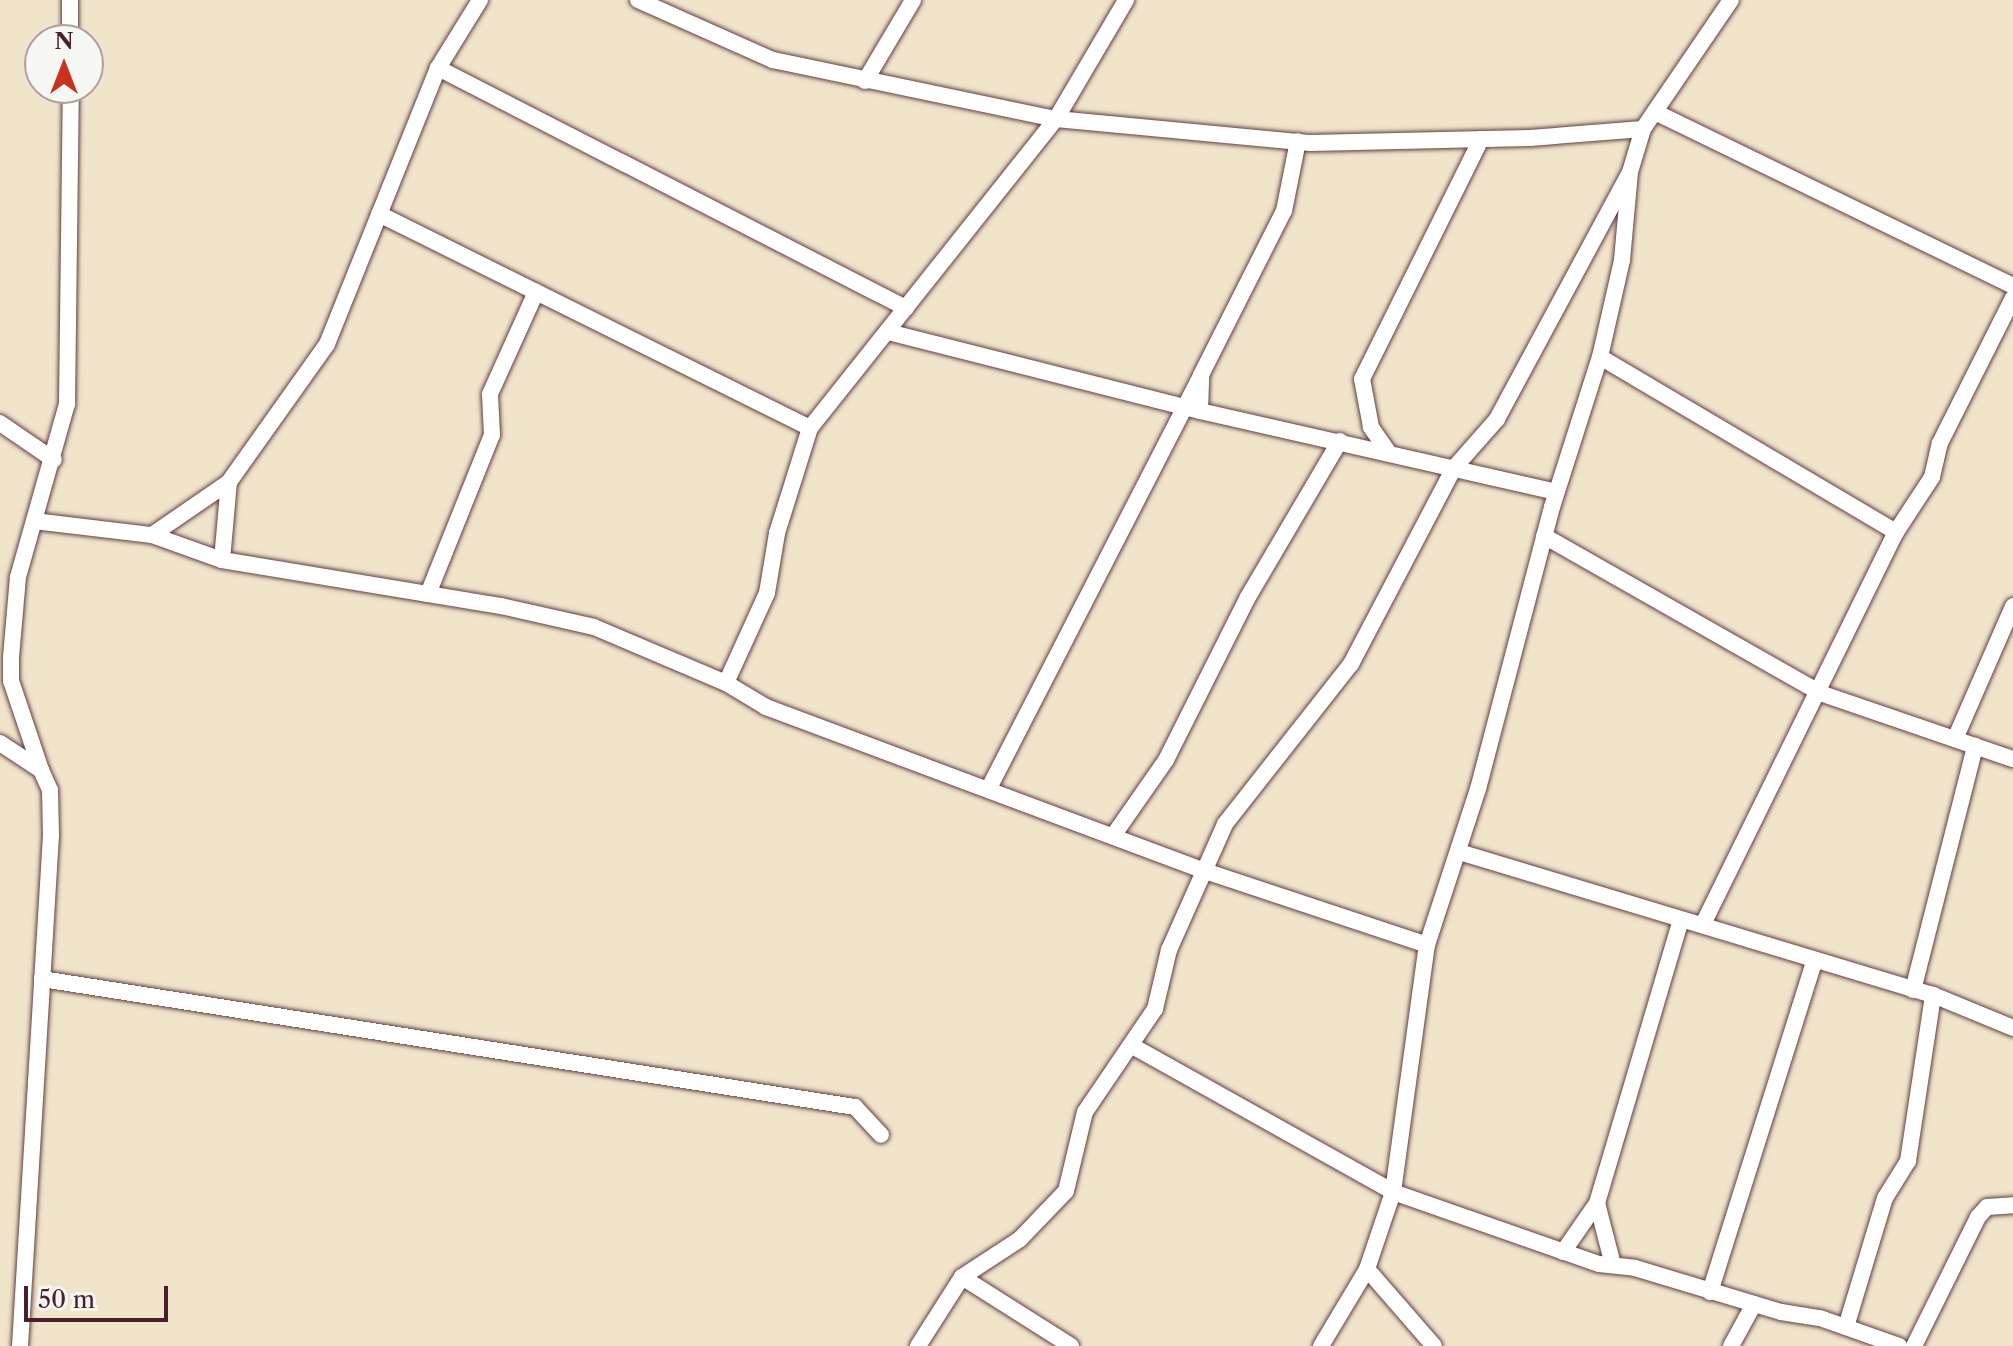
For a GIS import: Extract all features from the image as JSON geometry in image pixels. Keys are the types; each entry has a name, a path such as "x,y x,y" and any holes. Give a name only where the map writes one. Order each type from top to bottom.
{"street":[{"path":"70,0 70,24"},
{"path":"152,535 229,482 327,344 438,68 480,0"},
{"path":"638,0 773,60 1056,119 1298,141 1481,139 1643,129"},
{"path":"865,81 913,0"},
{"path":"726,683 767,593 777,533 810,428 1056,119 1126,0"},
{"path":"918,1346 962,1277 1020,1239 1066,1191 1085,1112 1134,1047 1155,1009 1169,950 1225,824 1351,664 1454,468 1497,419 1630,172 1643,129 1731,0"},
{"path":"438,68 906,308"},
{"path":"20,1346 51,835 50,790 21,719 11,669 18,577 54,460 67,404 71,104"},
{"path":"1655,112 2012,286 1940,443 1932,477 1896,532 1820,693 1703,924"},
{"path":"1389,453 1371,427 1362,379 1481,139"},
{"path":"989,788 1284,211 1298,141"},
{"path":"1321,1346 1367,1269 1393,1192 1427,945 1459,852 1556,492 1600,357 1622,260 1630,172"},
{"path":"379,214 810,428"},
{"path":"428,594 492,435 490,394 536,292"},
{"path":"888,332 1182,407 1556,492"},
{"path":"1600,357 1896,532"},
{"path":"1200,411 1201,375"},
{"path":"0,423 54,460"},
{"path":"1113,836 1166,760 1248,597 1340,441"},
{"path":"222,560 229,482"},
{"path":"34,521 152,535 222,560 428,594 594,627 726,683 766,707 1205,871 1427,945"},
{"path":"1544,536 1820,693 2013,759"},
{"path":"1955,739 2013,606"},
{"path":"0,743 41,770"},
{"path":"1913,990 1975,746"},
{"path":"1459,852 1703,924 1814,962 1933,995 2013,1028"},
{"path":"1563,1252 1597,1203 1681,920"},
{"path":"1710,1292 1814,962"},
{"path":"42,979 855,1107 881,1135"},
{"path":"1846,1327 1885,1198 1908,1161 1933,995"},
{"path":"1134,1047 1393,1192 1563,1252 1846,1327 1899,1346"},
{"path":"1597,1203 1613,1265"},
{"path":"1914,1346 1978,1217 1987,1207 2013,1205"},
{"path":"1367,1269 1434,1346"},
{"path":"962,1277 1071,1346"},
{"path":"1731,1346 1754,1304"}]}
